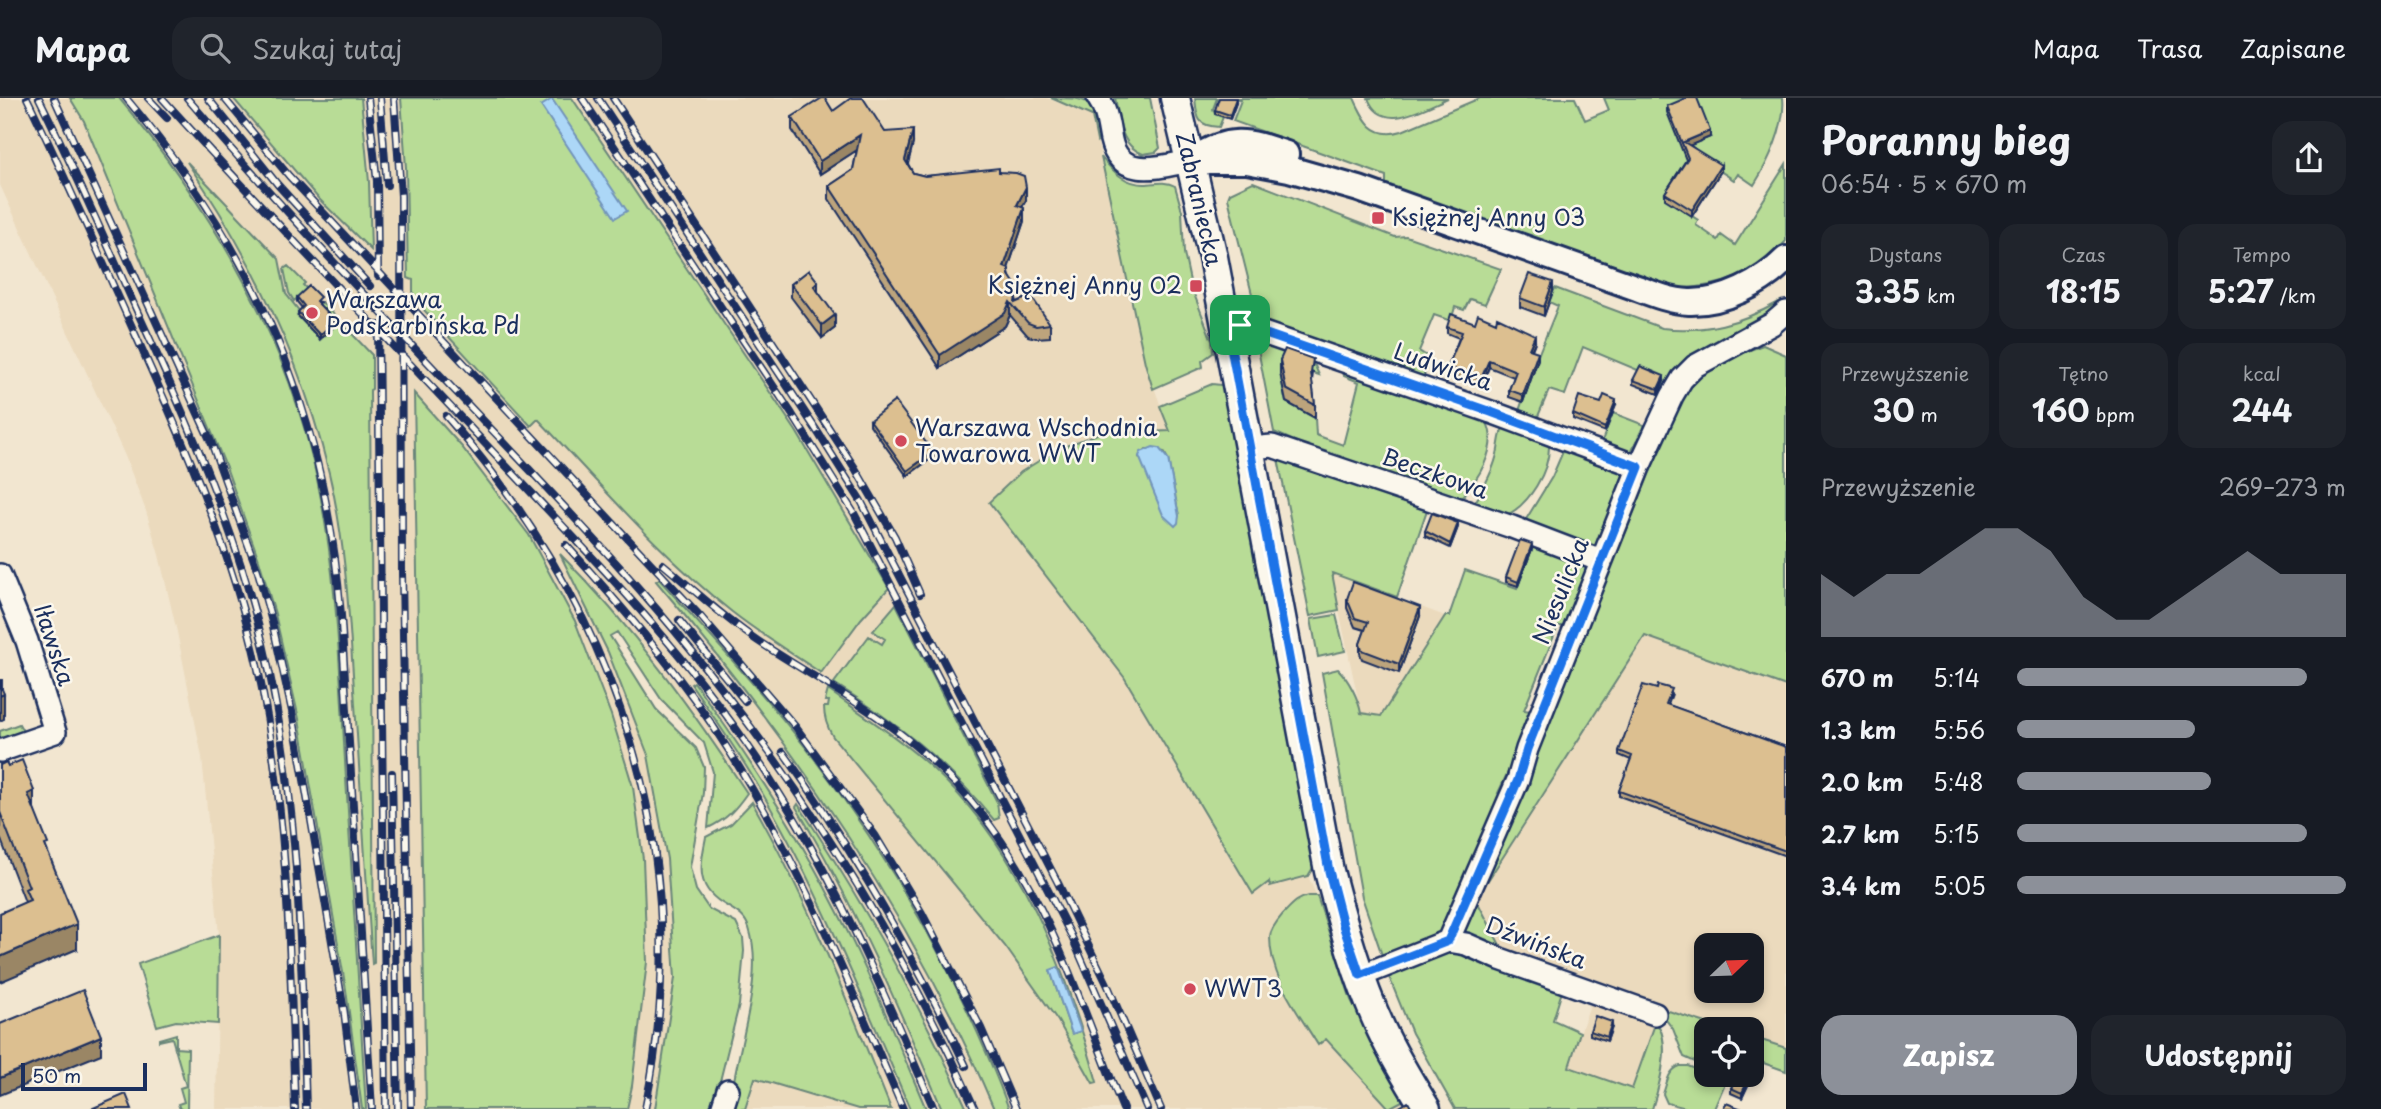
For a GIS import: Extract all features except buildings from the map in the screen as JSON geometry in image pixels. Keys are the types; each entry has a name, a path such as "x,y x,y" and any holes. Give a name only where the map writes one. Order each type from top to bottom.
{"main road":[{"name":"Zabraniecka","path":"1175,98 1227,326 1329,871 1343,925 1382,1032 1426,1109"}],"street":[{"path":"1098,98 1104,108 1112,145 1128,164 1147,169 1191,160 1214,146 1229,142 1248,142 1313,163 1359,189 1664,297 1690,302 1741,290 1765,276 1786,258"},
{"name":"Niesulicka","path":"1448,941 1518,780 1527,749 1639,467 1682,379 1695,366 1781,324"},
{"name":"Ludwicka","path":"1227,326 1240,325 1491,412 1639,467"},
{"name":"Beczkowa","path":"1251,448 1272,446 1512,527 1601,561"},
{"name":"Iławska","path":"0,575 20,623 55,732 0,751"},
{"name":"Dźwińska","path":"1360,975 1448,941 1466,944 1500,959 1655,1014"}],"shaded area":[{"path":"0,98 1047,98 1092,116 1145,363 1170,431 1119,433 1110,429 989,502 1124,677 1253,893 1269,882 1270,886 1308,876 1322,909 1351,1000 1409,1109 891,1109 806,906 778,847 747,793 646,649 596,590 561,556 608,652 648,755 667,859 675,978 663,1067 655,1109 627,1109 632,1086 643,859 633,787 611,715 575,621 529,535 462,447 414,394 426,1109 216,1109 219,935 202,757 177,632 146,511 125,456 0,185"},
{"path":"1331,573 1445,616 1381,716 1361,713"},
{"path":"1645,636 1786,686 1786,1048 1764,1041 1764,1017 1694,1017 1694,1019 1502,949 1476,900"},
{"path":"1591,1002 1655,1024 1632,1089 1568,1067"},
{"path":"754,1078 858,1109 745,1109"}],"green space":[{"path":"70,98 119,98 185,184 241,276 286,375 304,426 324,516 334,590 366,1109 362,1109 346,990 299,719 275,614 226,467 84,121"},
{"path":"233,98 361,98 369,182 371,250 318,198"},
{"path":"401,98 572,98 796,431 889,588 861,619 821,673 743,620 681,568 538,419 531,426 413,298 413,280 408,278 406,168"},
{"path":"1051,98 1087,102 1095,113 1102,134 1097,141 1092,116"},
{"path":"1115,98 1150,98 1160,148 1156,152 1143,154 1129,145 1122,131"},
{"path":"1195,98 1217,98 1213,109 1215,114 1223,117 1219,127 1202,123 1196,111"},
{"path":"1236,98 1354,98 1371,126 1384,133 1392,133 1480,98 1575,98 1585,120 1609,110 1604,98 1783,98 1779,132 1754,185 1738,174 1734,180 1694,154 1666,199 1698,220 1696,225 1718,240 1721,235 1735,245 1786,164 1786,241 1763,262 1737,277 1707,286 1676,288 1433,205 1386,186 1386,176 1233,121 1241,100"},
{"path":"1368,98 1448,98 1416,112 1393,117 1374,109"},
{"path":"1101,157 1126,180 1139,184 1165,183 1175,186 1182,211 1184,253 1191,286 1212,341 1213,353 1202,361 1203,367 1153,389 1145,363"},
{"path":"187,162 279,259 286,294 300,312 297,315 320,340 336,325 318,305 322,302 372,355 372,964 346,580 335,499 305,391 272,311 233,235"},
{"path":"1253,182 1395,237 1406,236 1501,269 1485,304 1470,299 1464,310 1455,307 1451,321 1434,315 1419,351 1430,358 1423,378 1254,319 1255,306 1228,198 1230,193"},
{"path":"288,266 305,283 303,285 307,289 294,301 289,293 284,269"},
{"path":"1555,288 1662,328 1678,329 1708,328 1737,321 1779,302 1774,311 1662,396 1658,394 1664,381 1583,347 1565,395 1549,390 1536,421 1518,414 1558,306 1549,302"},
{"path":"1274,345 1315,366 1319,375 1285,363 1280,373 1286,402 1315,418 1316,435 1343,445 1359,382 1344,376 1344,368 1486,421 1490,431 1489,453 1479,474 1459,501 1332,458 1274,432 1258,349"},
{"path":"1763,345 1786,355 1786,686 1645,636 1477,897 1679,401 1703,373 1729,358"},
{"path":"1212,384 1221,385 1229,391 1317,861 1308,876 1270,886 1269,882 1253,894 1124,677 989,502 1021,472 1066,446 1110,429 1119,433 1170,431 1160,406","holes":["1146,449 1164,452 1168,459 1179,516 1139,457"]},
{"path":"414,393 462,447 529,535 575,621 611,715 633,787 643,859 647,962 627,1109 426,1109"},
{"path":"1613,413 1644,425 1629,456 1600,446"},
{"path":"1505,424 1549,444 1542,476 1530,496 1505,516 1478,507 1476,501 1492,469"},
{"path":"1564,449 1625,470 1594,551 1525,521 1552,477"},
{"path":"1277,454 1428,507 1397,597 1332,573 1339,610 1310,616"},
{"path":"1534,544 1589,563 1565,626 1558,626 1524,710 1536,712 1498,793 1505,797 1447,925 1434,936 1417,944 1382,955 1362,897 1322,673 1338,669 1346,678 1361,713 1381,716 1445,616 1449,616 1465,570 1517,588"},
{"path":"560,554 612,610 660,669 747,793 730,814 708,828 713,772 704,743 661,699 617,632 610,636 656,709 696,748 704,767 703,793 690,867 696,890 709,909 736,923 743,938 739,1005 713,1109 655,1109 675,978 667,859 648,755 608,652"},
{"path":"659,579 789,726 866,832 946,967 1009,1109 994,1109 962,1037 926,967 845,832 755,704 656,581"},
{"path":"896,604 997,802 999,818 994,820 958,780 920,744 834,683 869,636 882,644 885,639 873,631"},
{"path":"1336,615 1345,651 1318,657 1311,619"},
{"path":"694,682 767,788 816,871 869,977 926,1109 910,1109 803,868 753,777 691,684"},
{"path":"828,690 906,746 963,800 991,835 1036,912 1054,953 1070,996 1097,1082 1093,1083 1058,1021 1005,946 833,737 824,707 828,707 829,701 825,701","holes":["1050,970 1080,1031 1072,1034"]},
{"path":"19,724 24,733 0,739 0,731"},
{"path":"752,802 810,915 891,1109 858,1109 755,1078 745,1109 730,1109 752,994 753,948 745,920 709,892 705,885 702,858 706,837 731,824"},
{"path":"798,804 889,953 967,1109 942,1109 874,955 837,880 796,807"},
{"path":"1309,896 1317,896 1351,1000 1404,1100 1389,1108 1326,1039 1318,1045 1294,1007 1275,967 1271,952 1271,931 1292,905"},
{"path":"1476,899 1502,949 1465,935 1461,929"},
{"path":"219,935 218,1024 176,1021 157,1026 138,964"},
{"path":"1443,951 1470,952 1562,991 1553,1020 1580,1032 1569,1067 1632,1089 1655,1024 1626,1014 1648,1017 1657,1023 1662,1033 1664,1059 1652,1109 1455,1109 1412,1033 1389,977 1390,972"},
{"path":"1656,1007 1694,1019 1694,1062 1684,1057 1673,1029"},
{"path":"176,1034 176,1048 188,1049 187,1109 180,1109 178,1104 184,1102 180,1088 186,1086 172,1038 159,1041"},
{"path":"1764,1041 1786,1048 1786,1071 1764,1063"},
{"path":"1688,1066 1694,1068 1694,1087 1723,1087 1714,1109 1690,1109 1667,1103 1663,1094 1670,1074 1676,1068"}],"water":[{"path":"552,99 627,211 615,218 541,106"},
{"path":"1153,447 1159,448 1168,459 1179,516 1175,526 1163,515 1139,456 1141,452"},
{"path":"1058,967 1081,1031 1072,1034 1050,970"}],"railway":[{"path":"27,98 184,446 218,534 247,623 268,724 282,833 295,1109"},
{"path":"39,98 174,392 224,516 252,601 275,701 292,817 300,933 306,1109"},
{"path":"54,98 211,442 258,572 293,716 344,1011 356,1109"},
{"path":"126,98 213,216 247,276 277,339 300,403 319,470 333,541 341,615 372,1109"},
{"path":"148,98 167,118"},
{"path":"162,98 608,574 701,682 757,759 809,843 875,974 934,1109"},
{"path":"187,98 313,239 611,557 731,701 811,812 882,927 946,1047 975,1109"},
{"path":"208,98 278,185 370,286"},
{"path":"224,98 289,176 701,617 795,726 875,835 922,913 981,1028 1016,1109"},
{"path":"368,98 377,181 378,276"},
{"path":"380,98 387,185"},
{"path":"394,98 401,196 402,574 411,1109"},
{"path":"582,98 792,414 854,513 1071,935 1147,1109"},
{"path":"598,98 861,501 1058,883 1108,986 1161,1109"},
{"path":"613,98 855,468 895,537 920,594"},
{"path":"378,325 386,1109"},
{"path":"446,416 506,491 557,570 598,653 630,739 651,828 661,920 659,1013 645,1109"},
{"path":"566,545 653,646 694,699 731,754 802,884 903,1109"},
{"path":"663,564 745,632 888,724 928,757 965,795 997,835 1024,877 1067,966 1123,1109"},
{"path":"679,620 745,701"},
{"path":"783,752 882,905 966,1066"},
{"path":"392,773 398,1109"}],"place":[{"name":"Księżnej Anny 03","path":"1378,218"},
{"name":"Księżnej Anny 02","path":"1196,286"},
{"name":"Warszawa Podskarbińska Pd","path":"312,313"},
{"name":"Warszawa Wschodnia Towarowa WWT","path":"901,441"},
{"name":"WWT3","path":"1190,989"}],"route":[{"path":"1240,325 1491,412 1639,467 1527,749 1518,780 1448,941 1360,975 1329,871 1227,326 1240,325"}]}
